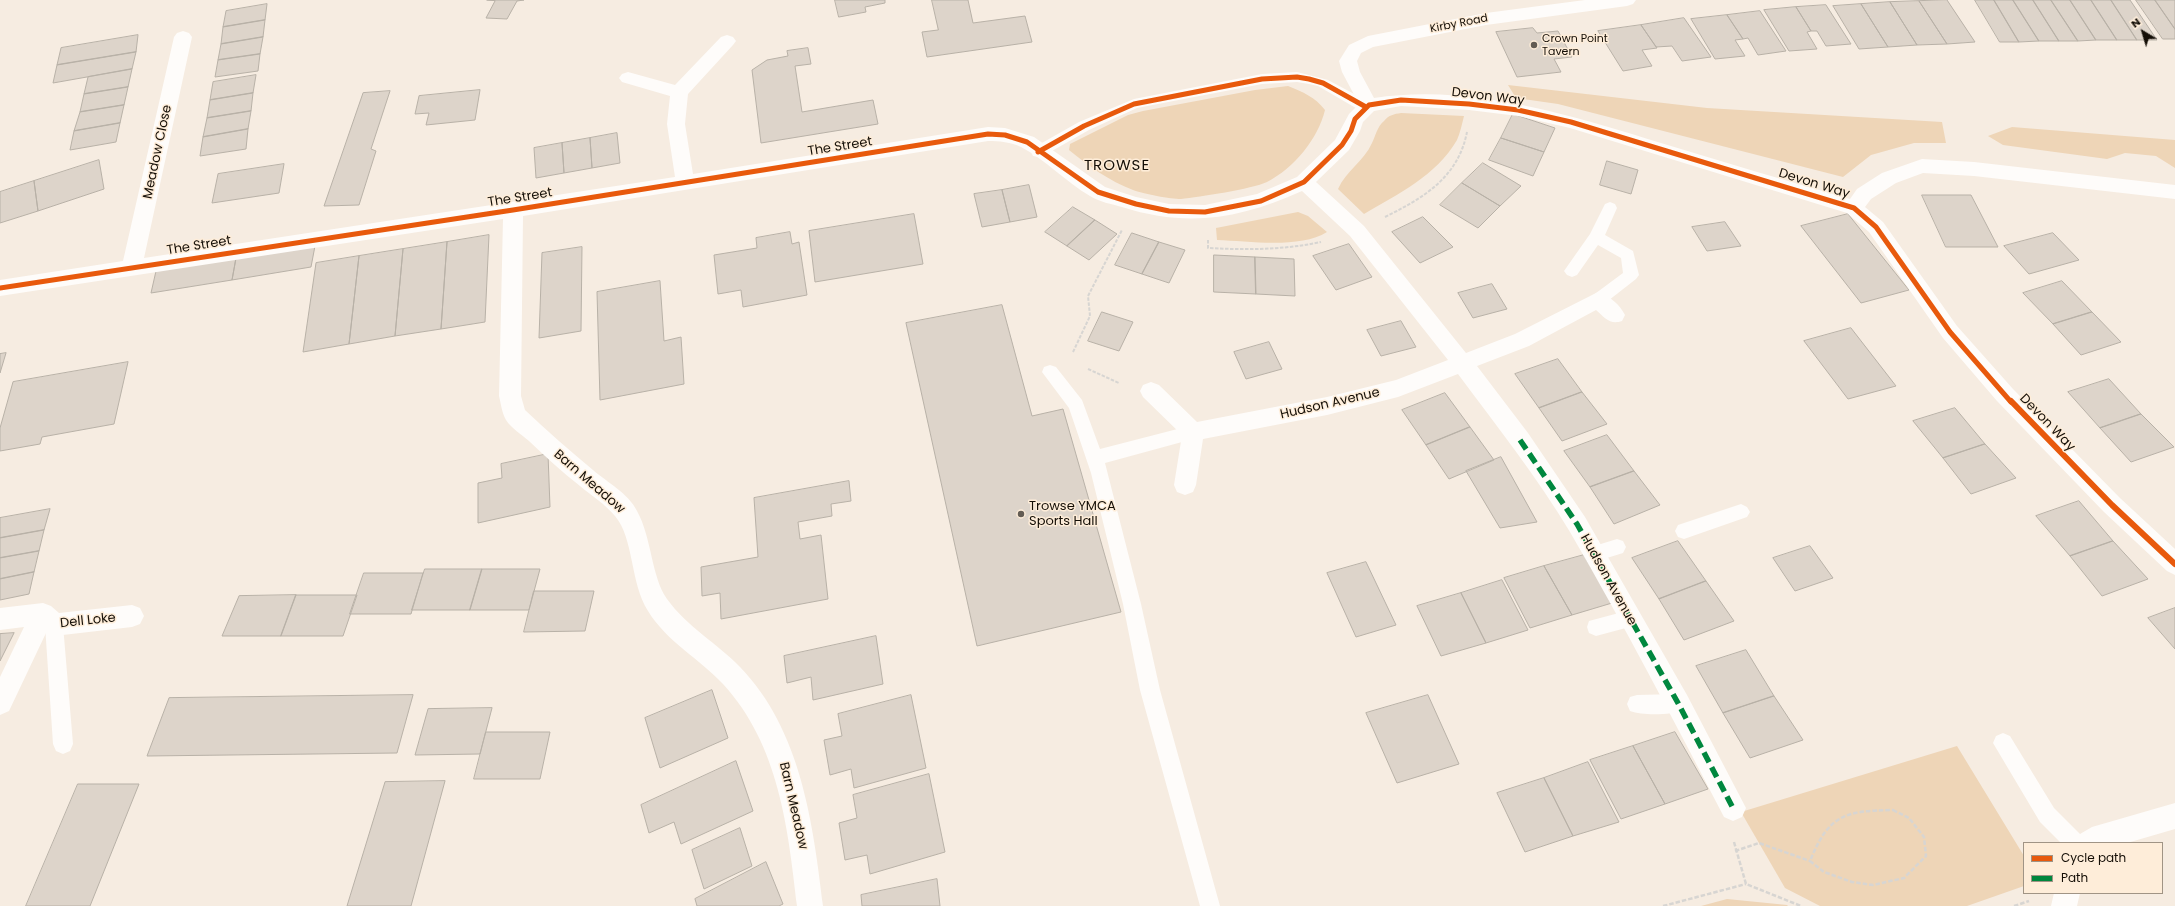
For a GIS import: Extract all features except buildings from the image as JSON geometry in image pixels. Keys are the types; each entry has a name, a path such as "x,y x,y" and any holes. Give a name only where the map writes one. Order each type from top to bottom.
{"street":[{"name":"Kirby Road","path":"1368,106 1351,72 1348,61 1355,49 1368,42 1486,19 1627,0"},
{"name":"Meadow Close","path":"132,268 183,37"},
{"path":"684,183 676,124 680,92 727,41"},
{"path":"628,78 680,92"},
{"name":"Devon Way","path":"1368,106 1401,100 1469,104 1518,110 1572,122 1854,208 1876,227 1950,332 2005,395 2112,505 2175,564"},
{"path":"1304,182 1342,145 1351,131 1355,119 1368,106"},
{"name":"The Street","path":"0,288 513,210 988,134 1018,138 1098,192 1136,204 1169,211 1205,212 1260,201 1304,182"},
{"name":"Devon Way","path":"1854,208 1864,194 1889,178 1922,166 1974,168 2175,192"},
{"name":"Hudson Avenue","path":"1304,182 1356,231 1463,364 1520,440 1577,524 1678,703 1733,808"},
{"name":"Barn Meadow","path":"513,210 510,396 514,415 629,516 639,546 648,585 656,603 671,622 732,676 750,695 770,729 788,773 803,842 810,906"},
{"path":"1598,300 1615,315"},
{"name":"Hudson Avenue","path":"1193,432 1327,406 1398,388 1522,340 1598,300"},
{"path":"1151,391 1193,432 1186,485"},
{"name":"Dell Loke","path":"0,619 48,620 132,616"},
{"path":"0,703 48,620"},
{"path":"2090,842 2092,840 2175,816"},
{"path":"2064,906 2067,894"}],"lane":[{"path":"1038,152 1084,126 1134,104 1262,79 1297,76 1309,79 1323,83 1368,106"},
{"path":"1572,271 1596,237 1610,208"},
{"path":"1596,237 1628,255 1631,275 1598,300"},
{"path":"1050,372 1076,405 1100,473 1110,520 1132,604 1150,690 1210,906"},
{"path":"1095,458 1193,432"},
{"path":"1684,531 1741,512"},
{"path":"1594,554 1618,547"},
{"path":"48,620 63,744"},
{"path":"1596,627 1630,620"},
{"path":"1637,704 1678,703"},
{"path":"2003,743 2046,815 2074,842"}],"path":[{"path":"1072,354 1090,316 1088,296 1136,204"},
{"path":"1084,367 1126,387 1151,391"},
{"path":"1733,808 1735,851 1746,884"},
{"path":"1735,851 1759,843 1810,861 1824,872 1852,882 1873,885 1904,878 1926,856 1924,837 1909,818 1893,810 1859,811 1835,820 1818,841 1810,861"},
{"path":"1663,906 1746,884 1801,906"}],"shaded area":[{"path":"1508,85 1707,108 1942,122 1946,143 1914,143 1871,155 1843,177 1558,104 1516,98"},
{"path":"1288,86 1313,98 1321,105 1325,110 1322,121 1304,152 1277,176 1260,185 1181,199 1157,196 1138,192 1107,178 1069,150 1070,144 1128,115 1255,90"},
{"path":"1401,113 1464,116 1457,140 1438,164 1415,183 1364,214 1338,189 1341,183 1369,149 1378,128 1382,123 1390,116"},
{"path":"2012,127 2175,140 2175,168 2156,156 2125,153 2107,159 2003,145 1988,136"},
{"path":"1298,212 1308,216 1327,232 1303,241 1274,243 1217,240 1216,228"},
{"path":"1957,746 2023,854 2023,886 1967,906 1820,906 1785,888 1741,812"},
{"path":"1727,899 1787,905 1788,906 1701,906"}],"marked path":[{"path":"1520,440 1577,524 1678,703 1733,808"}],"cycle path":[{"path":"1038,152 1084,126 1134,104 1262,79 1297,77 1309,79 1323,83 1366,107"},
{"path":"0,288 513,210 988,134 1005,135 1027,142 1098,192 1136,204 1169,211 1205,212 1261,201 1304,182 1342,145 1351,131 1355,119 1369,105 1401,100 1469,104 1518,110 1571,122 1854,208 1876,227 1950,332 2005,395 2112,505 2175,564"}],"place":[{"name":"Crown Point Tavern","path":"1534,45"},
{"name":"Trowse YMCA Sports Hall","path":"1021,514"}],"district":[{"name":"TROWSE","path":"1117,166"}]}
